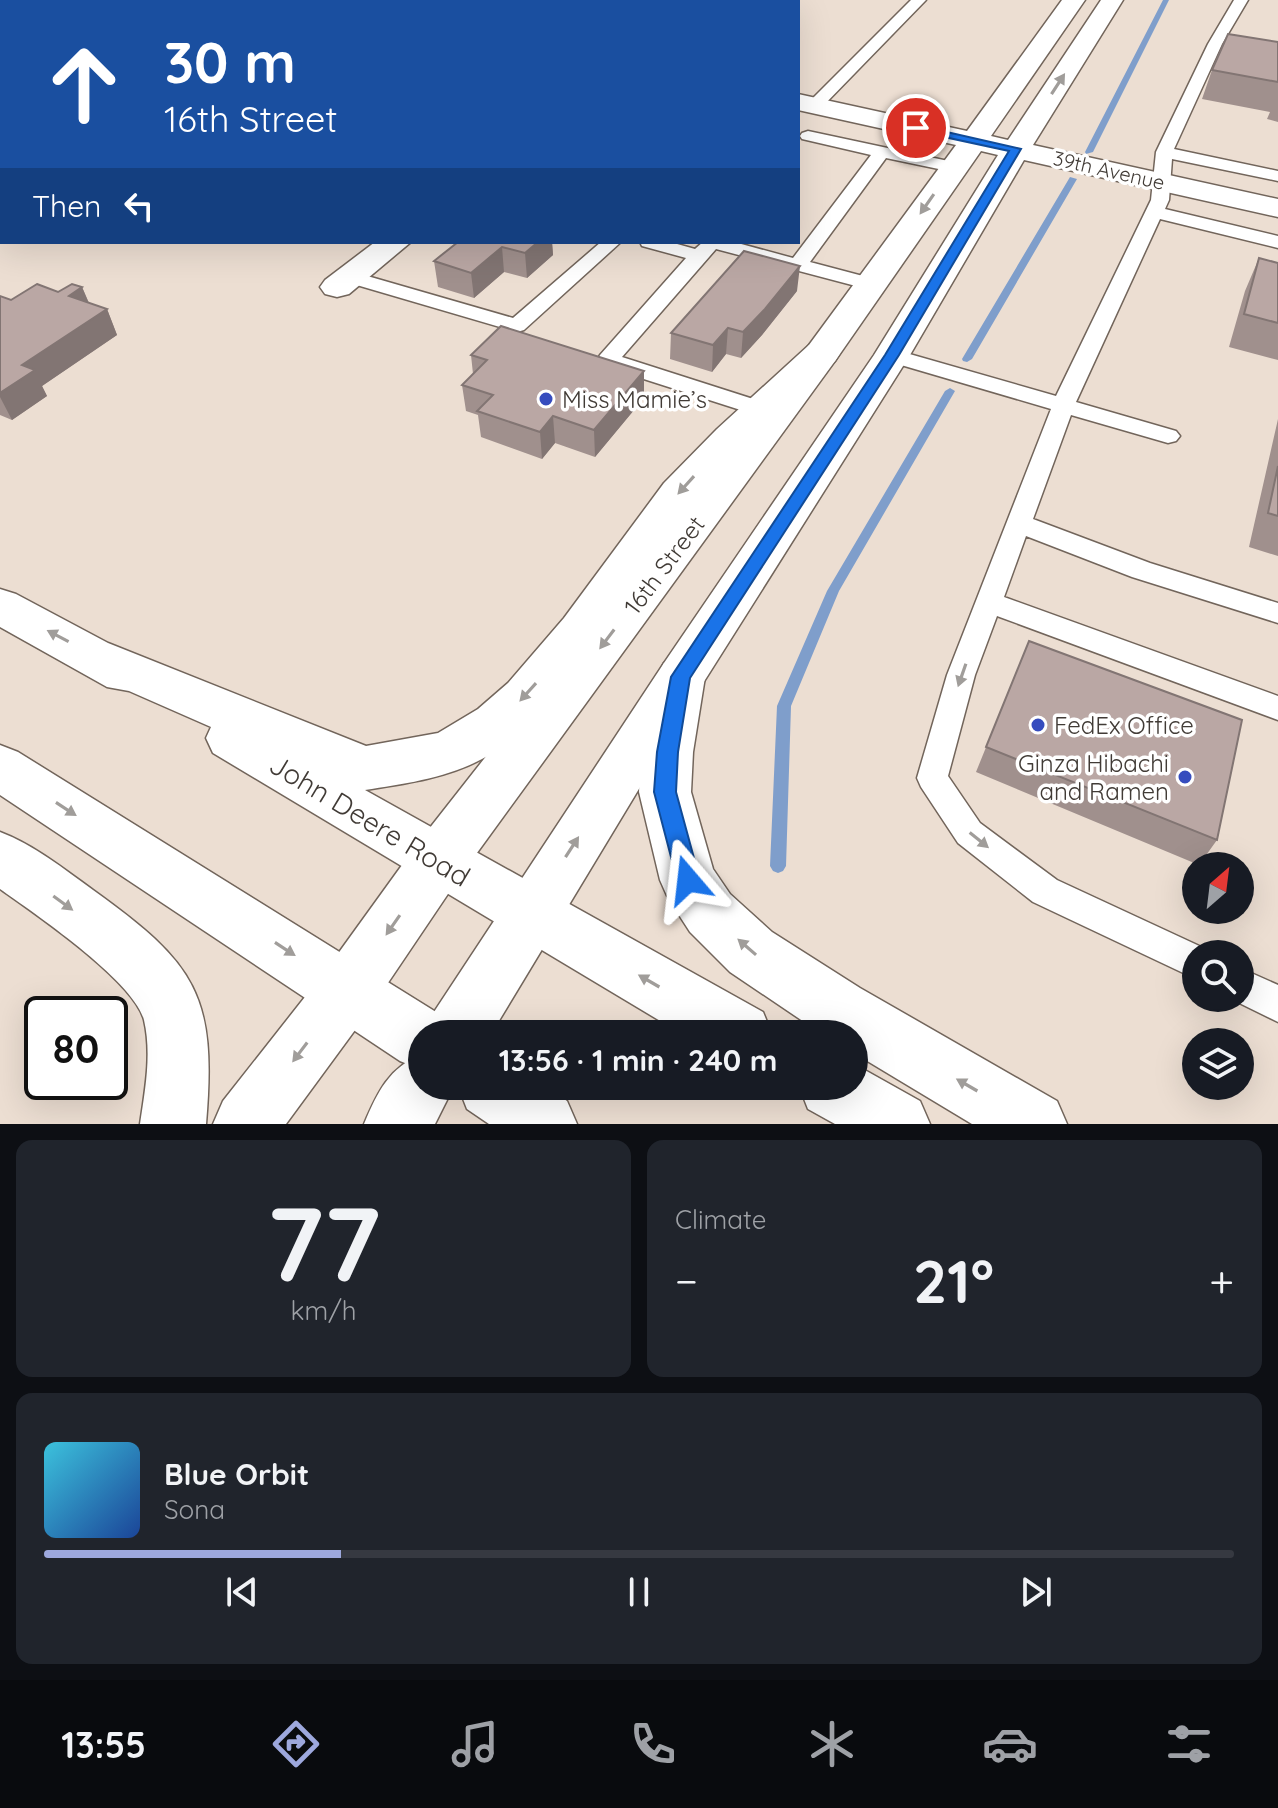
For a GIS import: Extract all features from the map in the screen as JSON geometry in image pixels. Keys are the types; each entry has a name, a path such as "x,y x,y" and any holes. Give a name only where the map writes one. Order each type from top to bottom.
{"main road":[{"name":"16th Street","path":"246,1124 348,990 438,861 822,353 1074,0"},
{"path":"464,1020 529,913 892,355 1016,149 1112,0"},
{"name":"39th Avenue","path":"810,120 963,154 1016,149 1162,167 1278,208"},
{"path":"343,282 392,244"},
{"path":"100,659 364,768 409,762 463,745 506,716 547,671 678,494 761,409 822,353"},
{"name":"John Deere Road","path":"0,606 100,659 438,861 716,1020"},
{"path":"681,677 667,752 665,792 688,880 710,913 751,952 838,1009 1034,1124"},
{"path":"0,767 408,1030"},
{"path":"0,857 110,937 149,976 170,1004 177,1034 179,1075 173,1124"},
{"path":"397,1124 413,1100"},
{"path":"510,1100 544,1124"},
{"path":"855,1100 897,1124"}],"lane":[{"path":"919,0 810,120 882,152 963,154"},
{"path":"1182,955 1045,891 969,833 932,778 961,675 1021,524 1064,403 1160,200 1162,167 1224,43 1241,0"},
{"path":"798,265 882,152"},
{"path":"1162,167 1278,176"},
{"path":"1154,212 1278,242"},
{"path":"343,282 517,326 610,244"},
{"path":"672,244 707,247 798,265 871,284"},
{"path":"707,247 608,360 761,409"},
{"path":"892,355 1168,436"},
{"path":"1021,524 1141,570 1278,613"},
{"path":"990,603 1278,708"},
{"path":"1254,992 1278,1004"}],"building":[{"path":"1228,34 1278,42 1278,82 1212,70"},
{"path":"455,244 536,244 525,253 502,247 471,273 434,261"},
{"path":"744,251 800,266 743,332 728,328 713,345 671,333"},
{"path":"1259,258 1278,263 1278,323 1244,314"},
{"path":"37,284 58,292 72,284 82,287 69,296 107,309 22,365 35,370 0,393 0,296 11,300"},
{"path":"501,326 644,371 594,430 553,416 540,432 477,411 493,395 462,385 487,360 471,355"},
{"path":"1278,466 1278,516 1268,513"},
{"path":"1029,641 1242,720 1217,840 986,747"}],"waterway":[{"path":"1089,152 1166,0"},
{"path":"967,359 1073,179"},
{"path":"778,866 784,706 833,591 950,391"}],"place":[{"name":"Miss Mamie’s","path":"546,399"},
{"name":"FedEx Office","path":"1038,725"},
{"name":"Ginza Hibachi and Ramen","path":"1185,777"}],"route":[{"path":"688,880 665,792 667,752 681,677 892,355 1016,149 916,128"}]}
